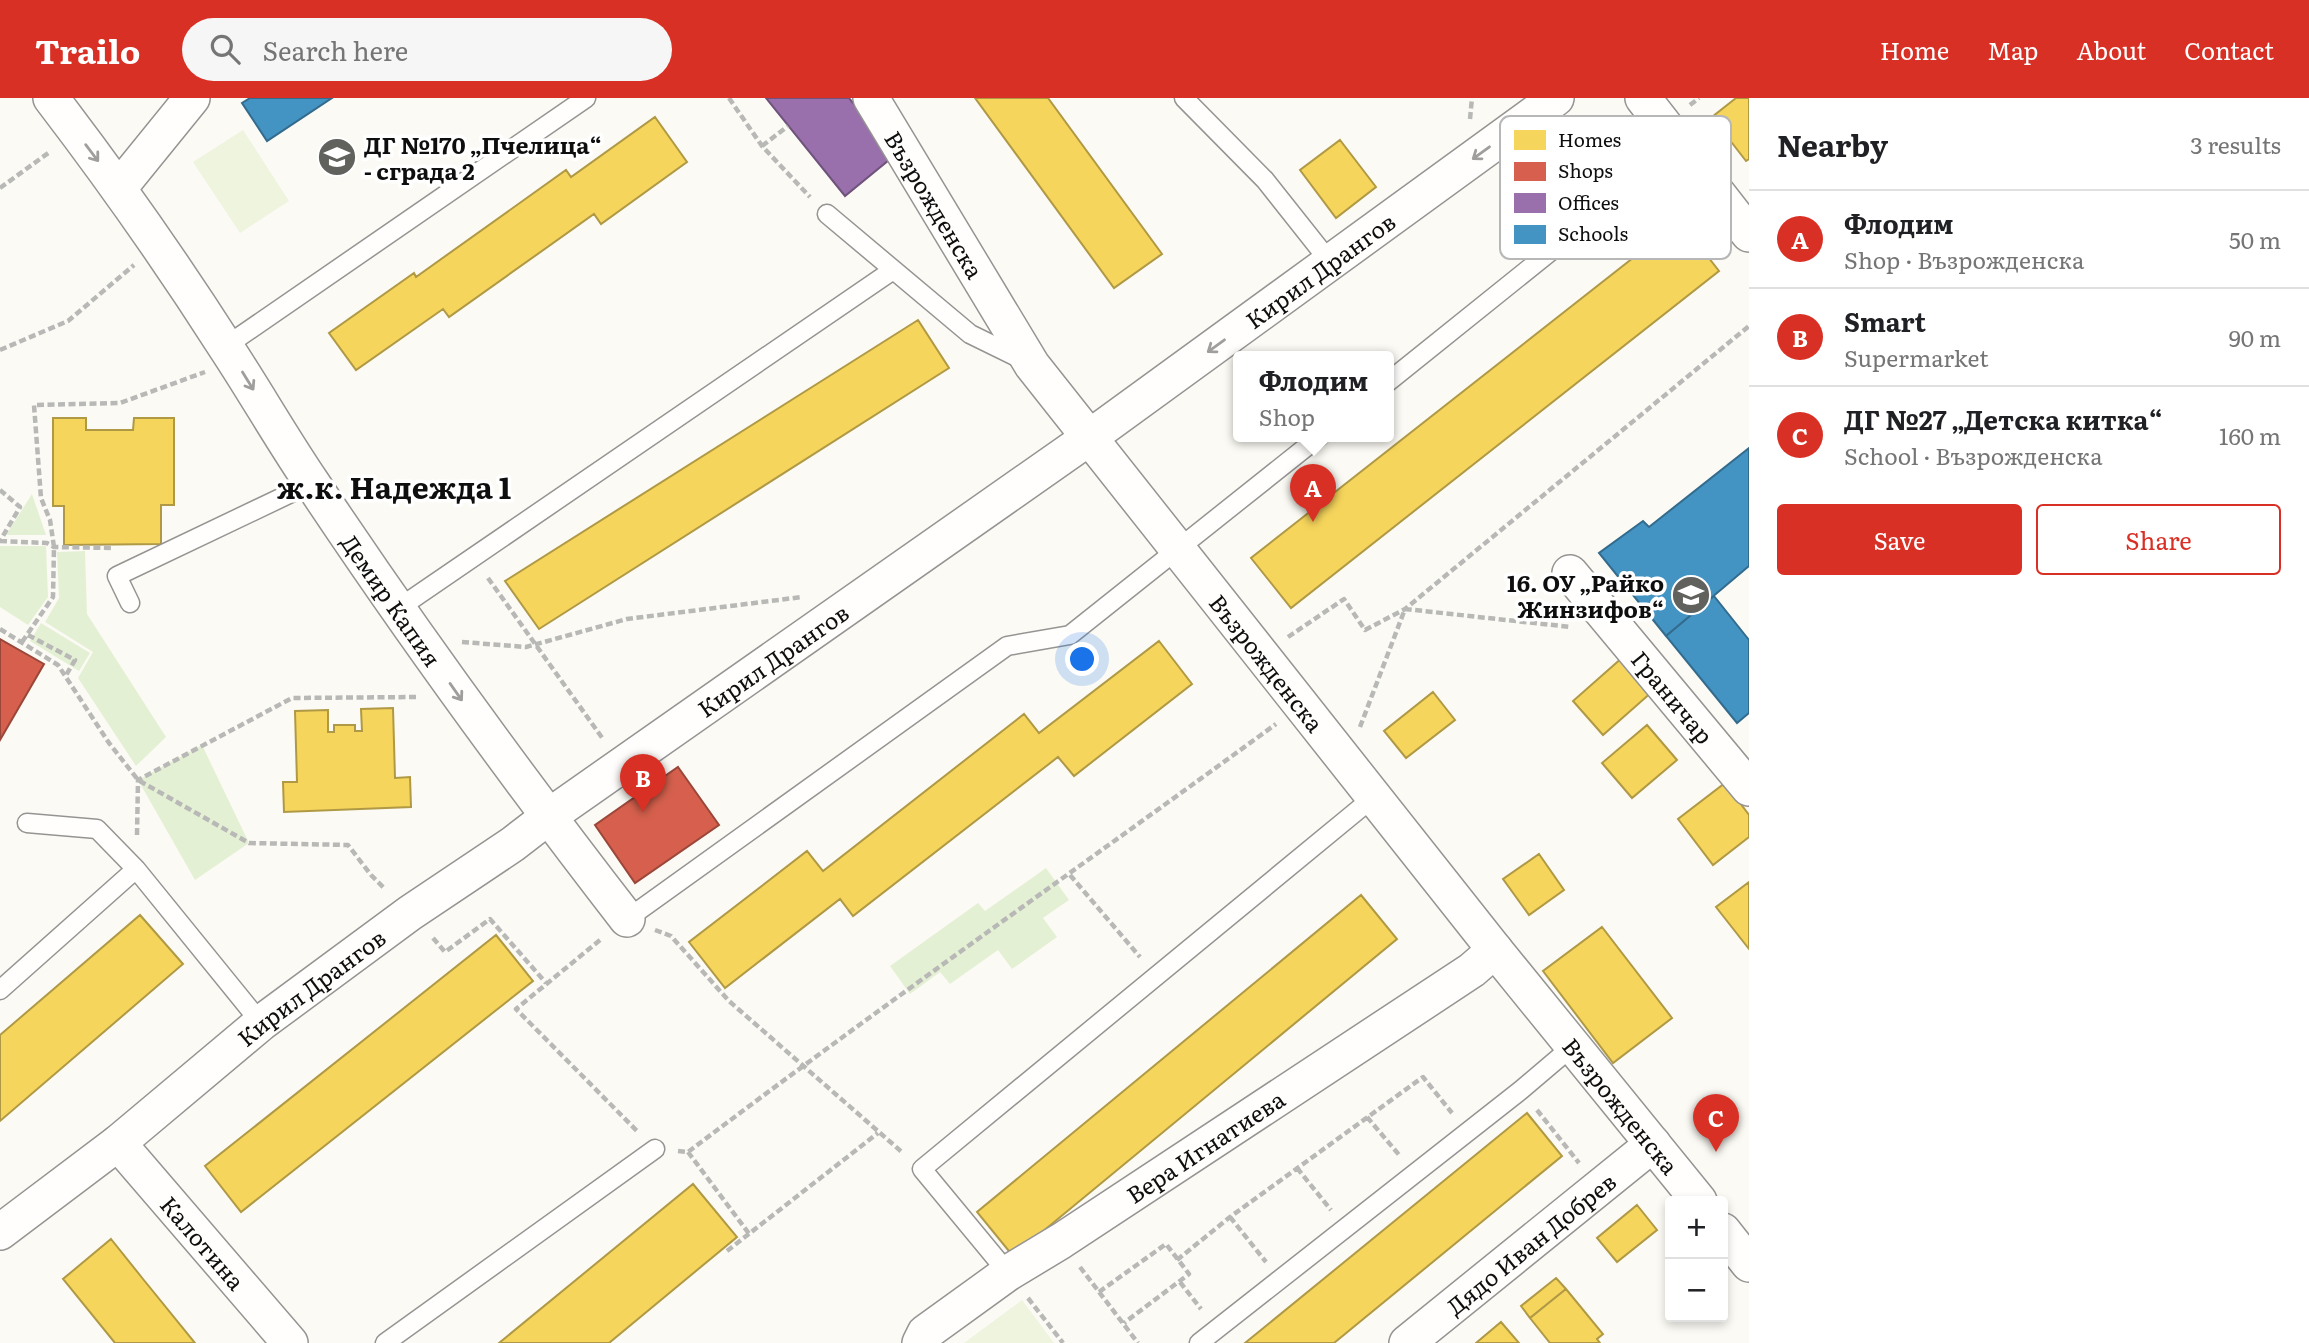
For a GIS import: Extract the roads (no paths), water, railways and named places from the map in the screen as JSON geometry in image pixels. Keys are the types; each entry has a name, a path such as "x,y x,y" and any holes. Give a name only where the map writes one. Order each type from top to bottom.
{"street":[{"name":"Демир Капия","path":"51,98 119,188 312,483 458,696 626,919"},
{"path":"119,188 192,98"},
{"name":"Възрожденска","path":"871,98 1032,365 1376,796 1495,950 1695,1196"},
{"name":"Кирил Дрангов","path":"1531,116 1556,98"},
{"path":"1643,98 1657,116"},
{"name":"Кирил Дрангов","path":"0,1232 117,1143 261,1023 410,912 513,844 1090,437 1500,139"},
{"path":"1731,211 1749,234"},
{"name":"Граничар","path":"1570,573 1749,788"},
{"name":"Вера Игнатиева","path":"920,1343 925,1333 1008,1273 1061,1241 1472,970 1495,950"},
{"name":"Калотина","path":"117,1143 290,1343"},
{"name":"Дядо Иван Добрев","path":"1407,1343 1653,1144"},
{"path":"1728,1237 1749,1264"}],"lane":[{"path":"230,354 586,98"},
{"path":"1184,98 1265,180 1331,262"},
{"path":"827,214 970,334 1032,365"},
{"path":"1394,377 1541,259"},
{"path":"399,608 893,270"},
{"path":"626,919 1007,646 1070,635 1313,442"},
{"path":"130,603 117,576 312,483"},
{"path":"1008,1273 922,1169 1376,796"},
{"path":"27,823 97,829 136,869 261,1023"},
{"path":"0,990 136,869"},
{"path":"1199,1343 1521,1090 1574,1045"},
{"path":"385,1343 655,1149"}],"place":[{"name":"ДГ №170 „Пчелица“ - сграда 2","path":"337,157"},
{"name":"Флодим","path":"1313,522"},
{"name":"16. ОУ „Райко Жинзифов“","path":"1691,595"},
{"name":"Smart","path":"643,812"},
{"name":"ДГ №27 „Детска китка“","path":"1716,1152"}],"district":[{"name":"ж.к. Надежда 1","path":"394,486"}]}
